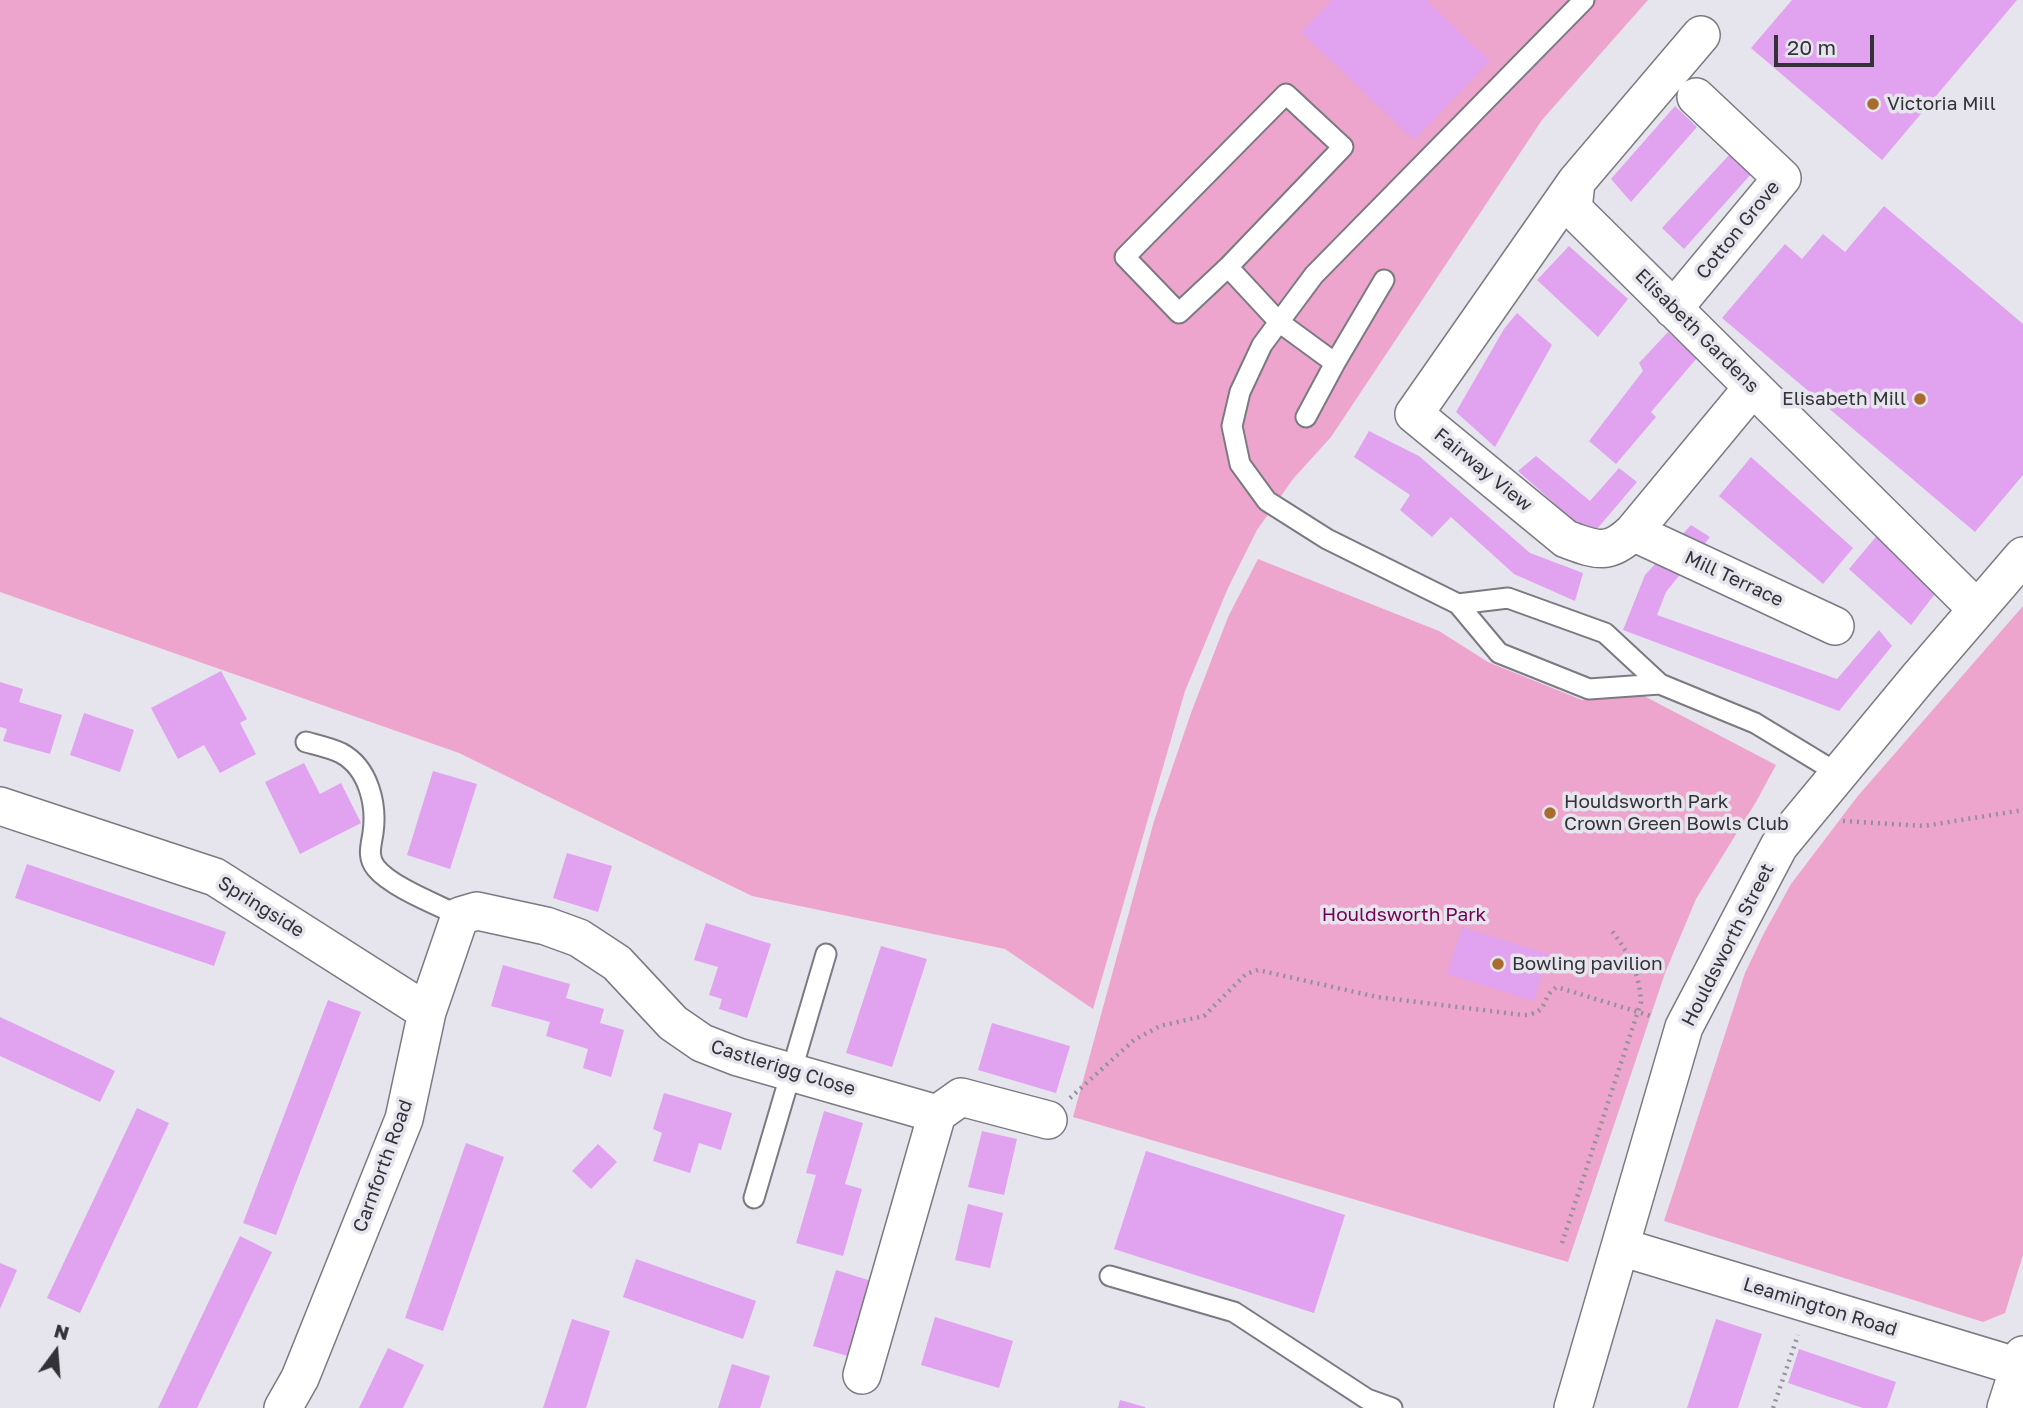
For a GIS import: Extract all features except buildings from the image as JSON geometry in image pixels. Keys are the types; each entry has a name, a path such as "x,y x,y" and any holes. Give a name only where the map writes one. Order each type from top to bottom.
{"street":[{"path":"1576,182 1701,34"},
{"name":"Cotton Grove","path":"1673,309 1782,178 1696,97"},
{"name":"Elisabeth Gardens","path":"1576,182 1573,209 1978,609"},
{"name":"Fairway View","path":"1576,182 1414,414 1566,539 1597,550 1619,546 1633,532 1753,387"},
{"name":"Mill Terrace","path":"1633,532 1835,626"},
{"name":"Houldsworth Street","path":"1573,1408 1684,1027 1779,846 2023,556"},
{"name":"Springside","path":"3,815 215,877 427,1012"},
{"name":"Castlerigg Close","path":"460,916 477,911 545,926 579,937 617,963 673,1023 702,1044 937,1114"},
{"name":"Carnforth Road","path":"283,1408 300,1378 404,1119 427,1012 460,916"},
{"path":"862,1375 937,1114 961,1097 1048,1120"},
{"name":"Leamington Road","path":"1621,1247 1808,1304 2021,1361"},
{"path":"2006,1408 2021,1361"}],"lane":[{"path":"1575,3 1314,275 1262,345 1240,392 1231,426 1240,464 1267,500 1327,539 1458,604 1499,653 1590,689 1660,684"},
{"path":"1286,94 1343,147 1228,267 1179,313 1125,257 1286,94"},
{"path":"1228,267 1279,322 1335,363"},
{"path":"1306,417 1384,280"},
{"path":"1458,604 1508,598 1605,633 1660,684 1755,723 1839,774"},
{"path":"306,742 340,753 354,762 363,776 376,813 369,855 376,868 388,879 460,916"},
{"path":"754,1198 826,954"},
{"path":"1110,1276 1234,1312 1367,1399 1392,1408"}],"path":[{"path":"1807,813 1843,821 1924,826 2023,810"},
{"path":"1563,1244 1639,1013 1640,985 1630,955 1612,931"},
{"path":"1048,1120 1061,1118 1068,1100 1134,1040 1160,1026 1205,1016 1246,974 1258,970 1377,997 1522,1015 1533,1015 1542,1009 1552,990 1557,987 1684,1027"},
{"path":"1773,1408 1808,1304"}],"green space":[{"path":"0,0 1648,0 1542,120 1331,437 1293,479 1257,530 1228,588 1185,691 1093,1009 1005,949 752,896 459,753 0,592"},
{"name":"Houldsworth Park","path":"1258,559 1439,631 1488,662 1582,700 1644,696 1776,765 1696,899 1665,973 1568,1262 1073,1117 1154,821 1228,617"},
{"path":"2023,606 2023,1255 2005,1313 1983,1322 1664,1221 1745,973 1791,884 1857,797"}],"place":[{"name":"Victoria Mill","path":"1873,104"},
{"name":"Elisabeth Mill","path":"1920,399"},
{"name":"Houldsworth Park Crown Green Bowls Club","path":"1550,813"},
{"name":"Bowling pavilion","path":"1498,964"}]}
